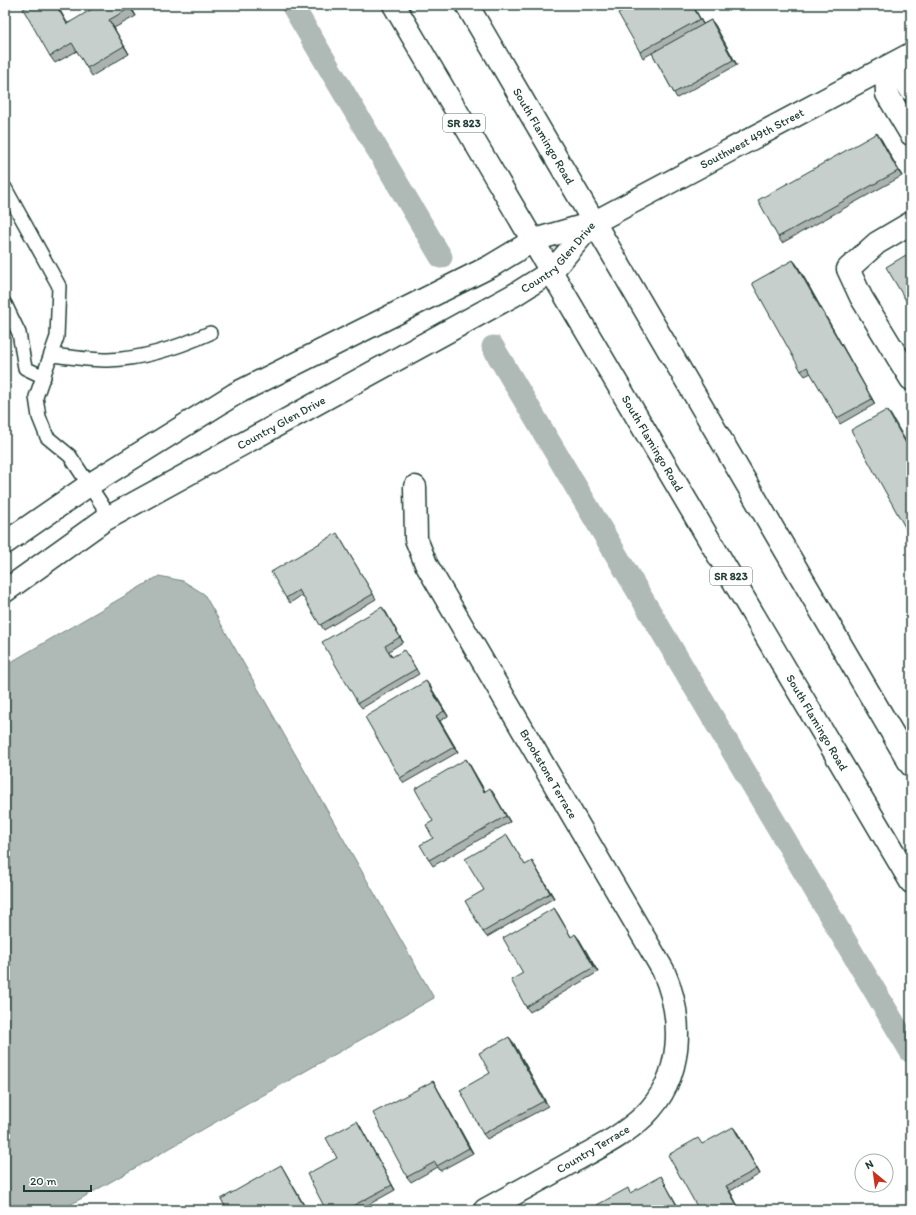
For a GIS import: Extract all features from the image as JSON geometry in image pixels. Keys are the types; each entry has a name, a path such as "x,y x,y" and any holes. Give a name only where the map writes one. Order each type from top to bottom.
{"main road":[{"name":"South Flamingo Road","path":"394,5 534,240 911,882"},
{"name":"South Flamingo Road","path":"466,5 592,223 911,765"},
{"name":"Southwest 49th Street","path":"592,223 911,54"},
{"path":"886,68 907,84 911,90"},
{"path":"886,68 887,94 911,134"},
{"name":"Country Glen Drive","path":"5,543 89,484 235,394 491,266 534,240 592,223"},
{"name":"Country Glen Drive","path":"5,591 110,517 514,295 552,271 592,223"},
{"path":"911,224 877,243 848,269 861,297 911,379"},
{"name":"Brookstone Terrace","path":"415,487 416,539 426,564 663,970 672,990 676,1009 678,1045 673,1062"},
{"name":"Country Terrace","path":"486,1210 614,1139 630,1128 645,1116 659,1098 668,1082 673,1062"}],"lane":[{"path":"5,188 59,286 57,337 52,355 36,397 39,417 47,437 70,456 110,517"},
{"path":"5,304 19,333 25,368 44,377"},
{"path":"52,355 108,360 142,356 177,346 210,333"}],"shaded area":[{"path":"159,576 183,581 204,594 434,998 61,1210 5,1210 5,669 11,662"}],"building":[{"path":"30,5 56,5 67,24 92,9 90,5 129,5 130,8 109,20 124,46 87,68 72,43 50,56 23,9"},
{"path":"633,5 692,5 700,19 640,52 618,13"},
{"path":"711,20 733,60 674,93 652,53"},
{"path":"877,133 898,171 778,237 758,200"},
{"path":"911,252 911,309 886,267"},
{"path":"793,260 872,399 837,418 807,367 801,371 752,283"},
{"path":"887,410 911,452 911,538 851,430"},
{"path":"337,533 373,594 320,625 299,590 286,598 271,572"},
{"path":"382,607 400,637 385,646 392,657 404,650 416,669 358,703 322,642"},
{"path":"426,681 444,711 436,716 454,747 400,778 365,717"},
{"path":"466,759 484,792 490,788 506,816 429,860 420,845 433,838 426,825 433,821 415,789"},
{"path":"507,835 525,865 532,861 550,893 483,932 465,901 484,890 465,859"},
{"path":"554,908 571,937 575,934 594,967 526,1007 511,980 523,973 503,938"},
{"path":"509,1037 544,1101 483,1134 460,1090 490,1073 479,1053"},
{"path":"433,1081 469,1148 437,1166 435,1162 407,1177 373,1113"},
{"path":"357,1121 392,1185 345,1210 326,1210 307,1174 337,1158 326,1138"},
{"path":"733,1127 757,1169 726,1186 738,1207 732,1210 699,1210 668,1155 698,1138 702,1144"},
{"path":"281,1165 306,1210 227,1210 221,1199"},
{"path":"661,1176 679,1210 600,1210 597,1205 628,1188 630,1193"}],"waterway":[{"path":"292,5 441,257"},
{"path":"493,347 911,1052"}]}
